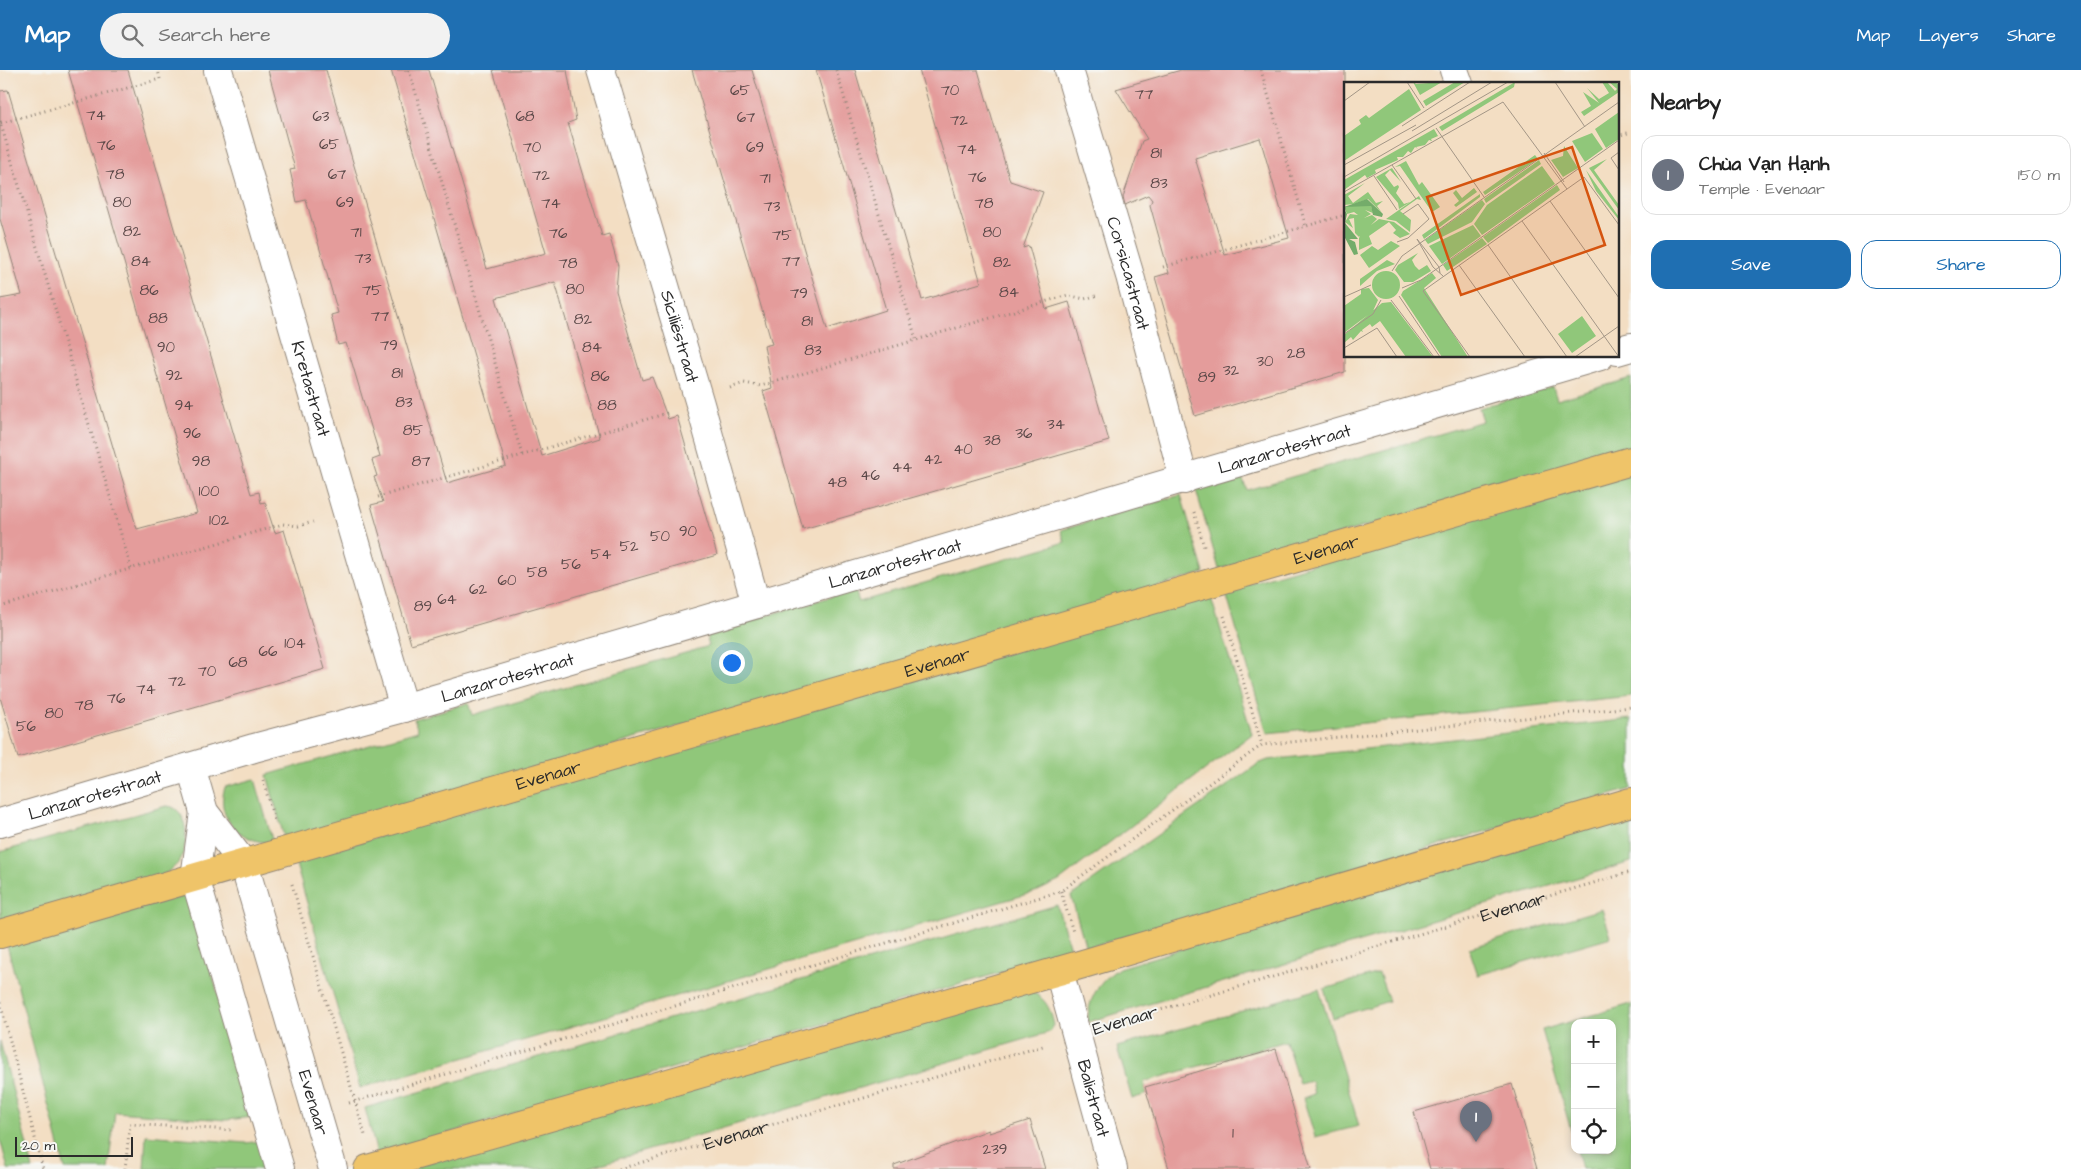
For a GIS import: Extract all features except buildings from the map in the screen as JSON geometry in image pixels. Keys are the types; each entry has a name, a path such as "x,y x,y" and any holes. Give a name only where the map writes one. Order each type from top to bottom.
{"main road":[{"name":"Evenaar","path":"0,934 1631,461"},
{"path":"372,1168 1071,968 1631,802"}],"street":[{"name":"Kretastraat","path":"218,70 404,708"},
{"name":"Siciliëstraat","path":"601,70 700,404 756,604"},
{"name":"Corsicastraat","path":"1070,70 1130,276 1184,480"},
{"path":"1454,70 1458,82"},
{"path":"1618,351 1631,347"},
{"name":"Lanzarotestraat","path":"0,823 254,748 404,708 1184,480 1541,365 1587,358"},
{"path":"190,767 204,812 196,878 280,1169"},
{"name":"Evenaar","path":"204,812 244,864 333,1169"},
{"name":"Balistraat","path":"1071,968 1078,1034 1113,1169"}],"path":[{"path":"130,568 0,122 160,78 158,70"},
{"path":"409,70 522,455"},
{"path":"836,70 916,340"},
{"path":"1261,70 1306,227"},
{"path":"1618,136 1631,132"},
{"path":"316,1112 1060,891 1262,745 1631,707"},
{"path":"254,748 356,1101 372,1168"},
{"name":"Evenaar","path":"619,1169 1631,872"},
{"path":"1060,891 1071,968"},
{"path":"0,1002 43,1169"},
{"path":"125,1169 130,1124 248,1131 267,1128"}],"green space":[{"path":"1631,378 1631,449 1219,569 1196,490 1242,477 1247,490 1483,421 1479,408 1553,387 1557,400"},
{"path":"1631,472 1631,696 1267,733 1225,590"},
{"path":"1181,495 1204,573 285,841 267,775 418,731 414,719 468,703 472,715 709,646 706,633 855,590 859,602 1065,542 1061,530"},
{"path":"1210,594 1252,734 1059,881 1038,891 360,1088 295,861"},
{"path":"1631,719 1631,789 1086,948 1071,896 1258,764 1268,760"},
{"path":"255,779 273,843 251,839 242,834 227,819 224,810 225,787"},
{"path":"166,806 174,808 180,813 186,838 185,847 179,862 164,875 1,923 0,852"},
{"path":"1631,812 1631,862 1088,1022 1090,1005 1096,991 1119,968"},
{"path":"181,895 191,900 253,1117 226,1120 115,1112 108,1169 65,1169 7,945"},
{"path":"1057,905 1071,952 377,1154 365,1108"},
{"path":"1602,909 1611,937 1478,975 1469,948"},
{"path":"1379,973 1389,1001 1333,1018 1324,989"},
{"path":"1319,989 1359,1126 1315,1137 1303,1098 1314,1094 1311,1081 1299,1084 1286,1041 1144,1082 1147,1094 1132,1099 1117,1047"},
{"path":"1026,990 1038,995 1046,1003 1054,1025 1050,1032 584,1169 405,1169"},
{"path":"1631,1004 1631,1169 1582,1169 1578,1154 1616,1154 1616,1019 1580,1019"},
{"path":"1571,1022 1571,1130 1542,1030"},
{"path":"0,1041 33,1169 8,1169 0,1139"},
{"path":"146,1135 246,1143 260,1141 268,1169 144,1169"}],"place":[{"name":"Chùa Vạn Hạnh","path":"1476,1142"}]}
